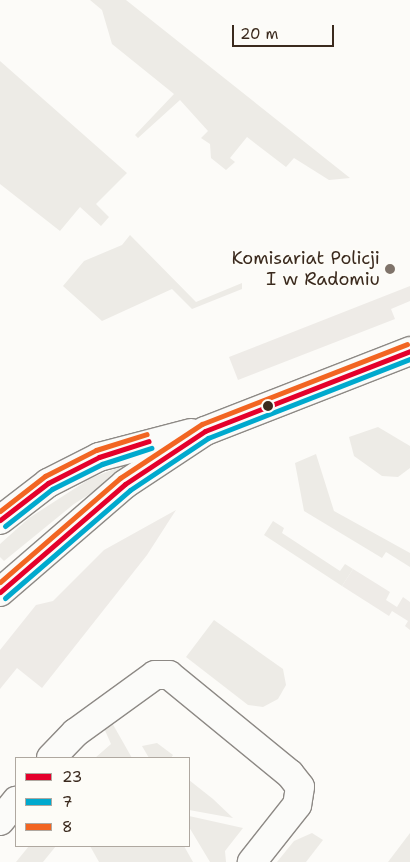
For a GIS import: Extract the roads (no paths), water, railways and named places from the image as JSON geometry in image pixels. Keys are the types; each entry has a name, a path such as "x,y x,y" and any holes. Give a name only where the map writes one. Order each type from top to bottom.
{"street":[{"path":"0,520 12,497 99,456 135,444 205,431 410,351"},
{"path":"0,592 38,556 125,484 205,431"},
{"path":"52,757 75,733 155,675 169,675 290,774 300,787 297,805 252,862"},
{"path":"0,821 15,802"}],"place":[{"name":"Komisariat Policji I w Radomiu","path":"390,269"}]}
